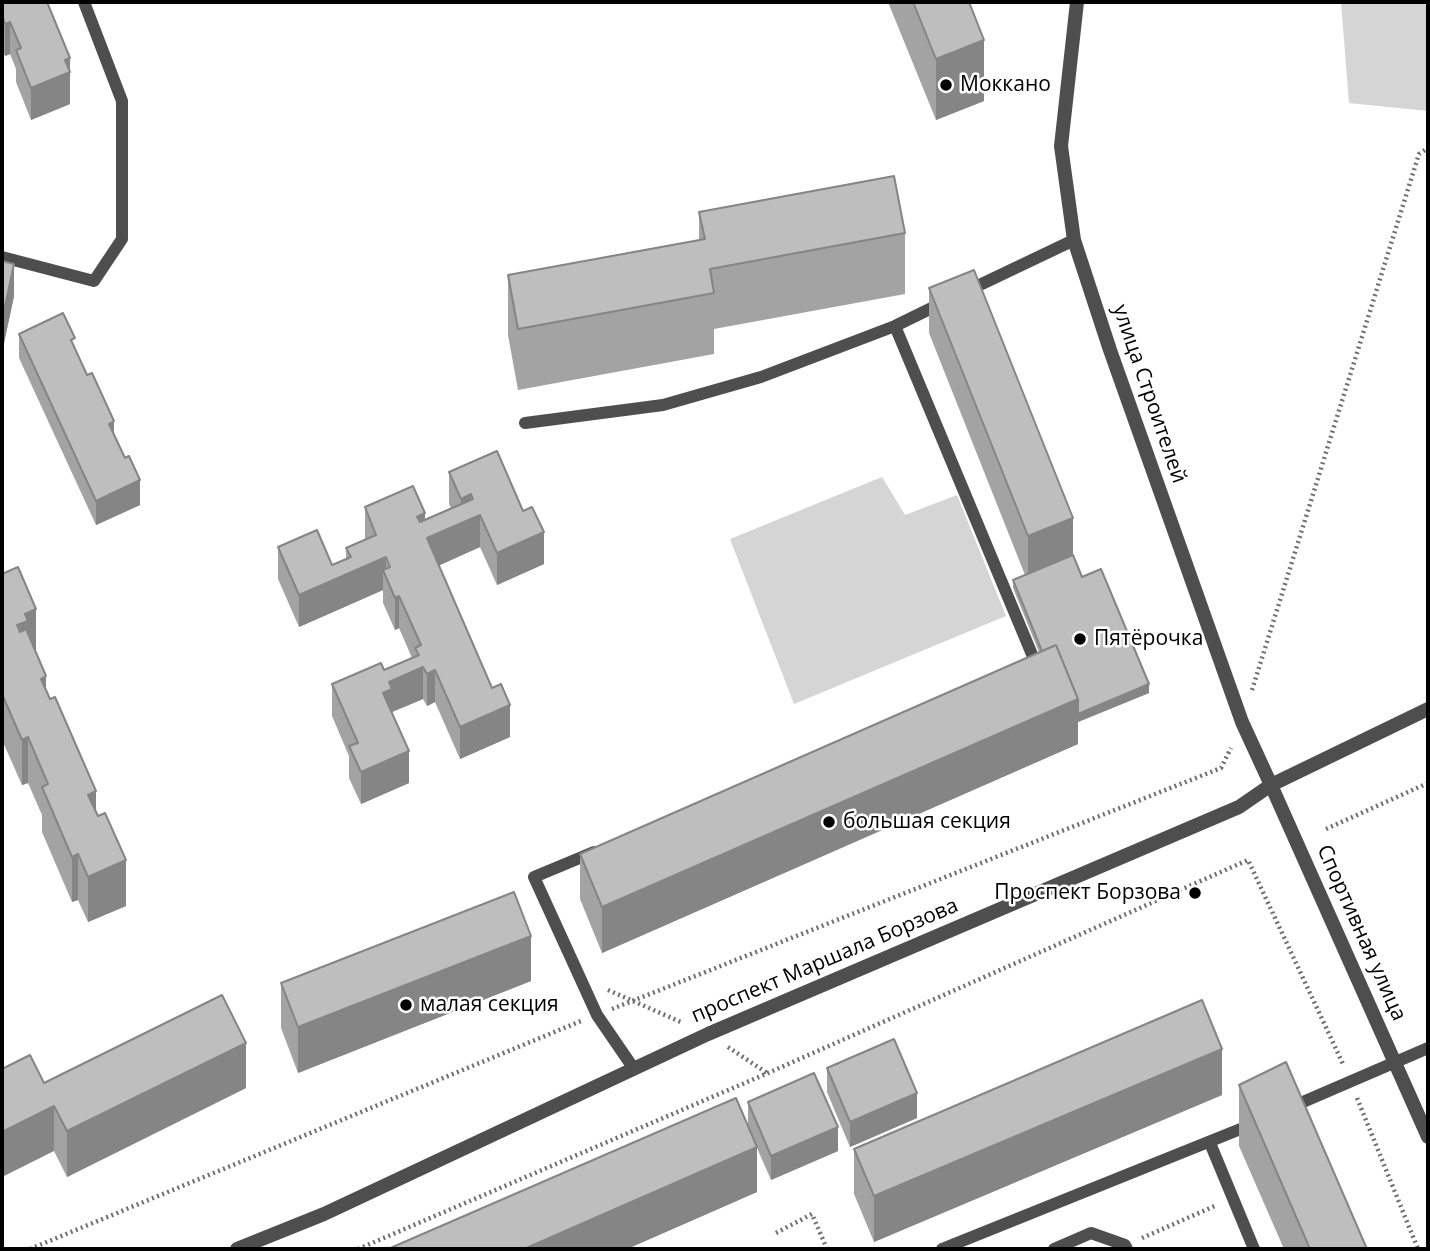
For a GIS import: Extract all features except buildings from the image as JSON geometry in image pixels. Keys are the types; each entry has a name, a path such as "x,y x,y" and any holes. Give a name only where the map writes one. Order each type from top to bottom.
{"street":[{"name":"улица Строителей","path":"1077,2 1061,146 1074,240 1110,350 1242,722 1271,785"},
{"name":"проспект Маршала Борзова","path":"237,1249 324,1214 708,1034 1239,807 1271,785 1428,709"},
{"name":"Спортивная улица","path":"1271,785 1428,1137"}],"lane":[{"path":"2,257 94,281 122,239 122,101 84,2"},
{"path":"525,424 663,405 761,377 895,326 1074,240"},
{"path":"895,326 1036,664 1023,669"},
{"path":"611,845 534,877 597,1014 634,1069"},
{"path":"942,1249 1274,1115 1306,1108 1351,1081 1428,1048"},
{"path":"1210,1143 1254,1249"},
{"path":"1054,1249 1091,1233 1126,1247"}],"path":[{"path":"30,1249 597,1014 634,1002 1221,768 1242,722 1419,154 1428,148"},
{"path":"1325,829 1428,783"},
{"path":"358,1249 768,1073 1248,860 1351,1081 1418,1249"},
{"path":"579,978 708,1034 768,1073"},
{"path":"1126,1247 1233,1198"},
{"path":"776,1233 812,1214 827,1249"}],"shaded area":[{"path":"1341,2 1428,2 1428,111 1349,103"},
{"path":"882,477 905,515 957,495 1006,616 794,704 730,539"}],"place":[{"name":"Моккано","path":"946,85"},
{"name":"Пятёрочка","path":"1080,639"},
{"name":"большая секция","path":"829,822"},
{"name":"Проспект Борзова","path":"1195,893"},
{"name":"малая секция","path":"406,1005"}]}
